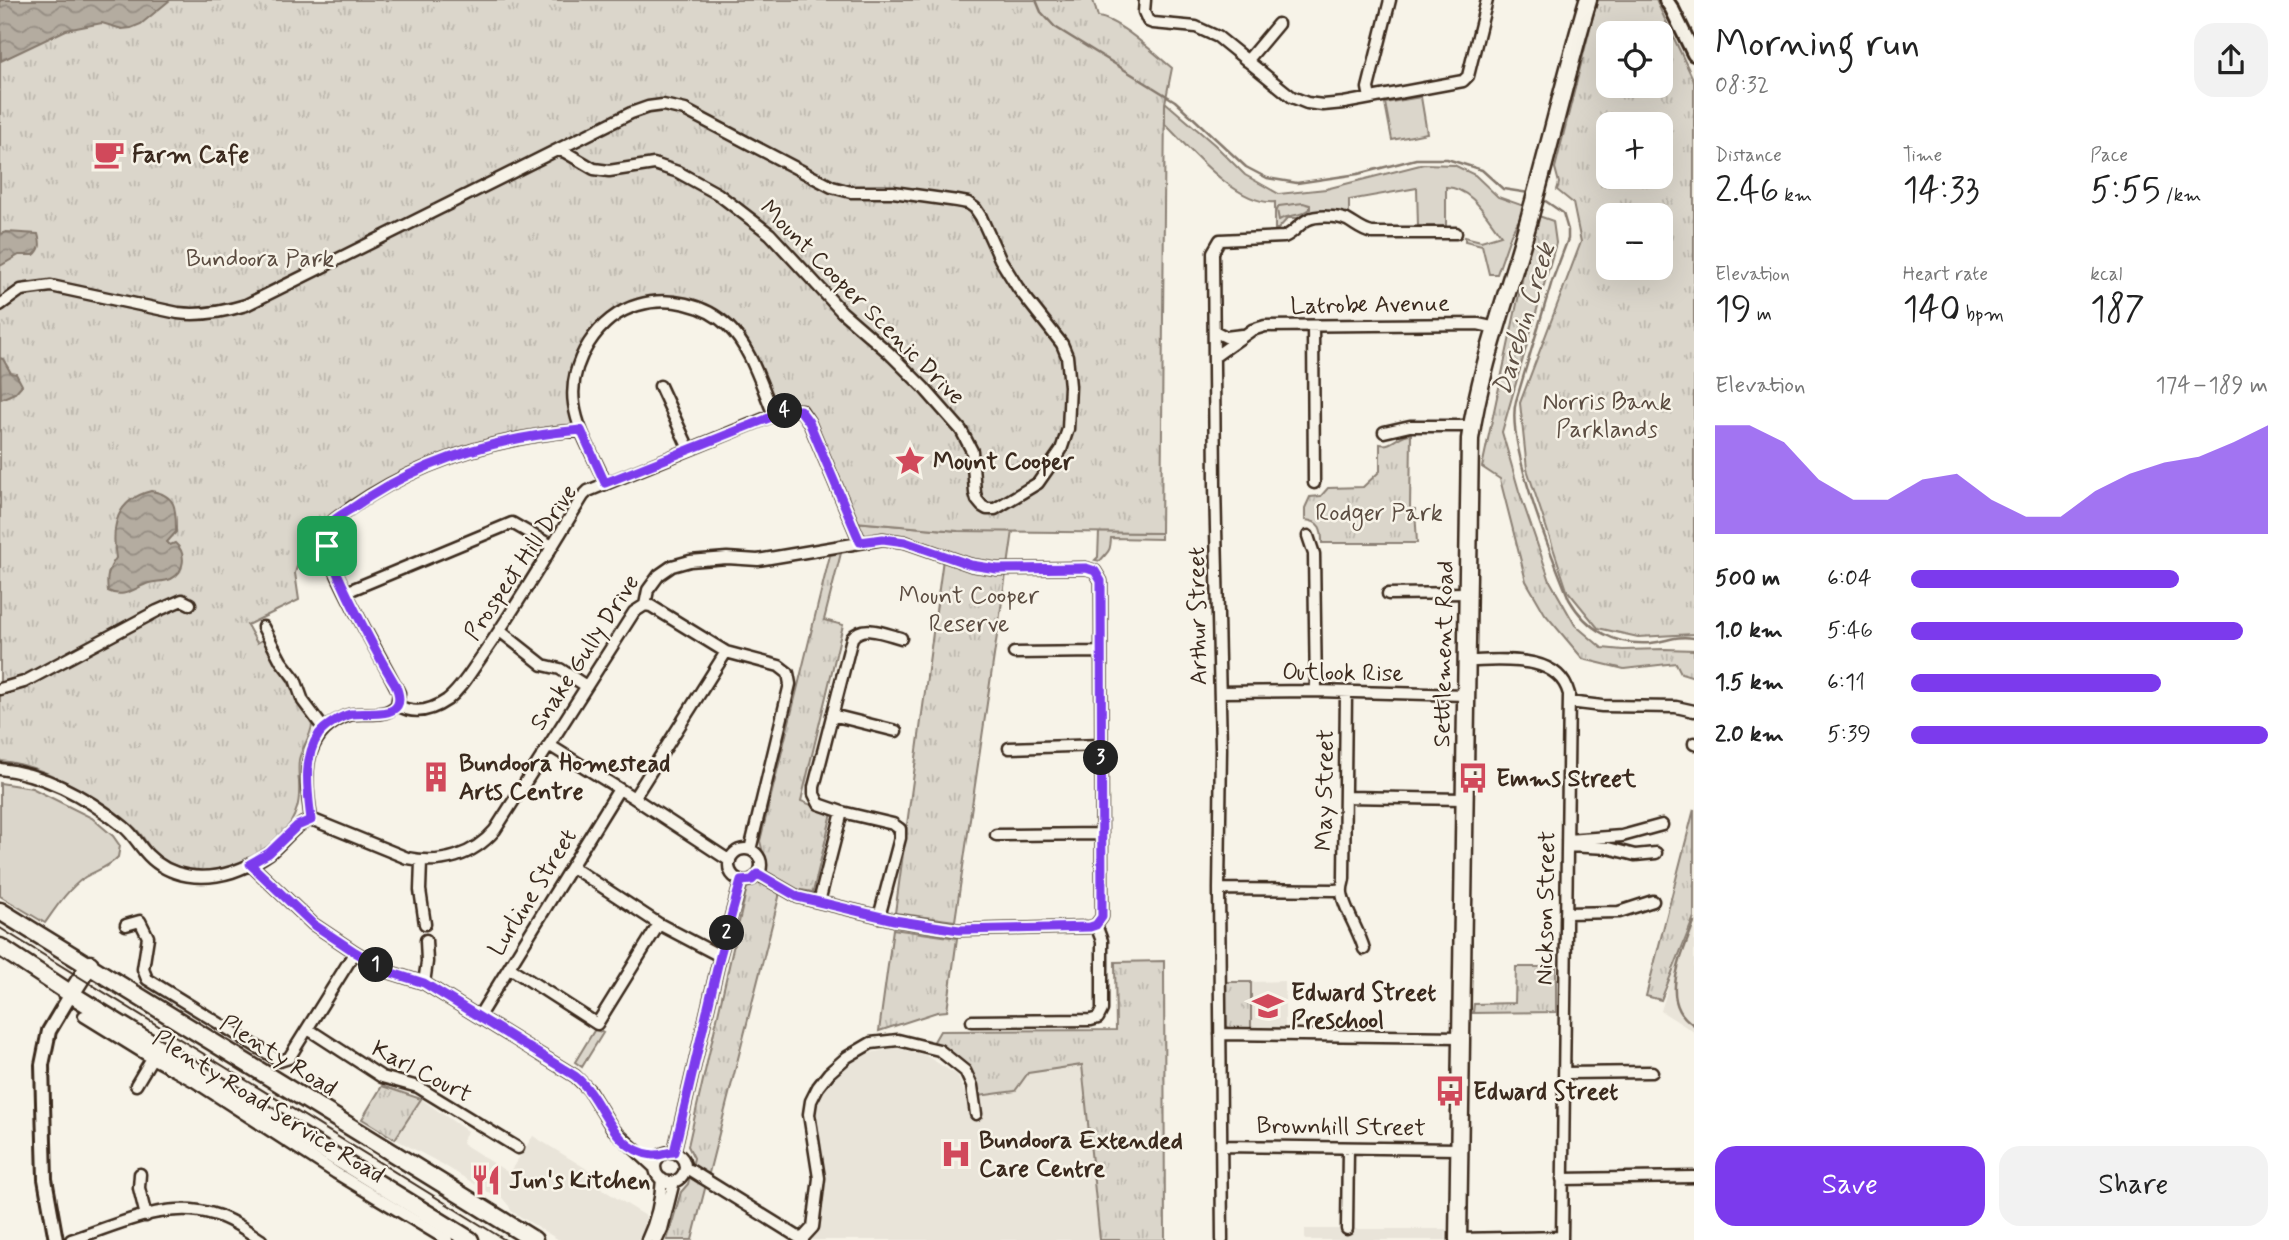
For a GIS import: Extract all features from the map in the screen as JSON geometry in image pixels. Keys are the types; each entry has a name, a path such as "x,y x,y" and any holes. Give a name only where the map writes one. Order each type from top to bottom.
{"main road":[{"name":"Settlement Road","path":"1458,1239 1469,459 1472,426 1496,328 1531,213 1588,0"},
{"name":"Plenty Road","path":"0,911 534,1240"},
{"path":"0,947 408,1209 470,1240"},
{"path":"71,993 90,964"}],"street":[{"path":"1145,0 1144,12 1148,21 1196,27 1218,37 1292,97 1323,105 1463,81 1468,76 1487,0"},
{"path":"1370,98 1368,88 1390,0"},
{"path":"1669,3 1694,54"},
{"path":"1247,61 1278,24"},
{"name":"Mount Cooper Scenic Drive","path":"663,105 685,110 832,187 852,192 893,192 968,203 981,217 1000,260 1018,288 1051,329 1067,356 1070,386 1068,429 1061,450 1048,471 1038,483 1002,507 987,509 982,506 975,493 972,451 961,429 888,352 842,312 769,234 718,194 678,172 654,164 609,170 594,169 558,150 631,113 663,105"},
{"path":"0,305 21,290 51,286 178,313 195,315 223,312 246,305 558,150"},
{"name":"Arthur Street","path":"1222,1240 1220,692 1213,252 1220,240 1284,237 1309,219 1318,218 1343,219 1363,231 1372,233 1456,233"},
{"path":"605,483 581,430 574,403 574,376 586,349 607,321 638,305 671,301 699,307 727,324 743,344 774,415"},
{"name":"Latrobe Avenue","path":"1214,331 1229,337 1265,326 1478,324 1496,328"},
{"path":"1313,326 1314,484"},
{"name":"Latrobe Avenue","path":"1214,357 1246,334"},
{"path":"660,386 689,449"},
{"name":"Prospect Hill Drive","path":"324,729 347,715 386,713 397,705 419,712 446,701 458,690 500,631 588,491 774,415 800,410 809,422 860,542"},
{"path":"1384,432 1410,426 1472,426"},
{"path":"397,705 399,693 346,592 327,546 325,534 332,522 360,502 408,475 448,458 496,443 545,433 581,430"},
{"path":"346,592 512,523 552,546"},
{"path":"1308,536 1314,554 1316,691"},
{"name":"Snake Gully Drive","path":"311,820 421,861 455,857 476,848 488,838 634,612 645,605 648,590 659,575 672,566 690,561 727,558 758,560 883,539 905,542 971,565 997,569 1086,568 1095,571 1101,581 1100,652"},
{"path":"1388,594 1467,593"},
{"path":"0,689 24,682 156,611 182,600 190,604"},
{"path":"645,605 652,606 726,652 779,666 788,673 790,684 750,850"},
{"path":"0,768 43,778 95,805 126,828 149,856 182,875 206,877 233,872 250,864 269,853 297,826 311,820 308,762 317,737 324,729 303,701 295,679 281,661 263,627"},
{"path":"879,917 900,829 893,824 819,804 814,794 853,635 865,629 901,638"},
{"path":"500,631 543,664 560,669 586,686"},
{"path":"634,798 726,652"},
{"path":"1014,653 1100,652 1102,917 1096,925"},
{"name":"Nickson Street","path":"1466,660 1538,663 1563,680 1567,687 1569,702 1562,1238"},
{"name":"Outlook Rise","path":"1220,692 1316,691 1466,695"},
{"name":"May Street","path":"1342,889 1345,878 1346,692"},
{"path":"1569,702 1602,706 1676,707 1694,711"},
{"path":"832,715 896,731"},
{"path":"1009,748 1101,745"},
{"path":"549,746 730,861"},
{"name":"Lurline Street","path":"479,1016 619,789"},
{"path":"1346,797 1464,799"},
{"path":"820,902 842,812"},
{"path":"1567,843 1622,836 1662,825"},
{"path":"996,835 1102,834"},
{"path":"1567,843 1608,848 1635,855 1656,853"},
{"path":"740,850 750,850 760,860 758,874 752,880 741,881 732,874 730,861 740,850"},
{"path":"421,861 420,890 425,924"},
{"path":"250,864 313,924 355,952 389,972 424,983 582,1082 613,1129 655,1167 662,1179 653,1227 647,1240"},
{"path":"572,867 659,924 720,956"},
{"path":"758,874 798,897 879,917 959,930 1096,925"},
{"path":"674,1152 720,956 741,881"},
{"path":"1219,889 1342,889 1364,949"},
{"path":"1566,913 1619,912 1653,901"},
{"path":"127,925 140,921 148,937 143,969 147,979 280,1061 289,1058 355,952"},
{"path":"510,968 597,1024 659,924"},
{"path":"972,1021 1091,1020 1098,1017 1102,1010 1102,941 1096,925"},
{"path":"424,983 426,940"},
{"path":"56,1240 45,1178 41,1065 49,1031 71,993"},
{"name":"Plenty Road Service Road","path":"84,1016 408,1209 447,1240"},
{"path":"108,1016 112,1033"},
{"name":"Karl Court","path":"308,1029 382,1077 418,1087 517,1149"},
{"path":"1220,1034 1461,1037"},
{"path":"685,1170 803,1240 813,1227 819,1178 809,1114 811,1101 829,1073 863,1046 879,1041 906,1040 939,1050 965,1071 976,1114"},
{"path":"136,1085 152,1058"},
{"path":"1564,1073 1652,1072"},
{"name":"Brownhill Street","path":"1222,1146 1459,1149"},
{"path":"1348,1147 1348,1229"},
{"path":"639,1152 660,1155 674,1152 682,1157 685,1170 681,1177 674,1181 662,1179"},
{"path":"655,1167 660,1155"},
{"path":"140,1174 139,1188 146,1216"},
{"path":"1562,1179 1694,1177"},
{"path":"657,1240 674,1181"},
{"path":"71,1240 174,1210 206,1212 226,1219 261,1240"},
{"path":"1458,1239 1562,1238"}],"shaded area":[{"path":"1694,906 1694,1032 1661,1011"},
{"name":"Edward Street Preschool","path":"1285,981 1285,1031 1251,1031 1251,982"},
{"name":"Bundoora Extended Care Centre","path":"896,1048 925,1055 957,1075 967,1098 1015,1091 1028,1073 1082,1064 1100,1240 813,1240 818,1230 823,1196 813,1113 816,1098 835,1075 863,1054"},
{"path":"421,1099 467,1131 462,1143 509,1173 533,1136 595,1174 602,1189 646,1216 646,1225 638,1240 559,1240 511,1211 498,1193 491,1194 395,1139"},
{"path":"1305,1229 1446,1229 1446,1240 1305,1240"}],"green space":[{"name":"Bundoora Park","path":"0,0 1093,0 1098,17 1126,30 1172,68 1165,103 1161,533 958,531 855,522 811,415 804,405 793,403 778,407 751,349 730,320 716,309 698,301 665,296 634,301 617,312 581,348 574,421 571,425 527,432 457,451 332,518 317,530 302,551 295,573 299,600 247,625 257,643 262,640 266,642 312,725 299,760 297,808 280,837 252,859 236,866 201,872 174,865 156,854 139,832 123,818 91,796 54,776 0,761"},
{"name":"Norris Bank Parklands","path":"1597,0 1656,0 1666,21 1596,21 1596,98 1673,98 1673,36 1694,81 1694,634 1638,637 1598,628 1567,590 1527,469 1520,403 1581,242 1573,203 1557,190 1559,183 1555,168"},
{"path":"1421,97 1427,133 1392,140 1385,103"},
{"path":"1165,102 1245,175 1279,194 1326,189 1424,164 1454,165 1475,175 1498,197 1524,206 1497,274 1489,274 1482,245 1465,241 1465,237 1481,241 1501,235 1478,204 1463,192 1446,187 1446,226 1418,226 1417,188 1349,200 1349,214 1312,212 1301,218 1288,218 1275,229 1275,202 1260,201 1245,195 1215,174 1165,124"},
{"path":"1303,203 1310,205 1310,209 1279,220 1279,206"},
{"path":"1536,215 1553,221 1556,243 1502,432 1519,491 1550,581 1575,625 1602,648 1694,650 1694,677 1681,673 1676,663 1624,669 1583,659 1545,614 1526,581 1500,479 1482,467"},
{"name":"Rodger Park","path":"1411,434 1410,509 1415,509 1417,543 1322,543 1322,534 1317,524 1305,520 1305,508 1310,497 1321,496 1328,488 1363,487 1380,471 1380,444 1388,444"},
{"path":"855,522 958,531 1013,531 1008,566 967,560 906,536 866,535"},
{"path":"1099,532 1161,533 1161,539 1111,538 1108,551 1100,561 1095,560 1098,557"},
{"path":"841,553 824,620 843,625 801,801 832,813 813,892 795,889 780,880 779,897 692,1240 667,1240 681,1192 688,1184 694,1158 688,1146 747,887 756,882 766,865 760,841 830,555"},
{"name":"Mount Cooper Reserve","path":"943,559 967,569 1006,574 955,921 895,913"},
{"path":"0,783 32,788 92,818 113,836 120,846 118,857 79,882 63,898 45,923 0,896"},
{"path":"1694,809 1694,917 1661,1000 1646,996"},
{"path":"893,929 957,938 947,1011 879,1031"},
{"path":"1164,961 1165,1240 1100,1240 1082,1065 1028,1073 1015,1091 979,1096 963,1064 933,1043 940,1031 1116,1030 1115,962"},
{"path":"1516,967 1556,967 1556,1012 1473,1013 1474,1004 1515,1003"},
{"path":"1225,982 1251,982 1251,1031 1233,1031 1225,1025"},
{"path":"595,1029 603,1033 582,1067 575,1062"},
{"path":"382,1086 421,1099 395,1139 362,1119"}],"water":[{"path":"0,0 170,0 141,24 131,28 122,29 102,23 66,30 1,61"},
{"path":"0,234 38,234 38,251 34,255 19,255 0,266"},
{"path":"0,358 11,373 16,374 22,385 15,393 1,399"},
{"path":"151,491 166,496 173,504 176,532 167,542 170,545 175,543 179,547 183,557 182,567 176,576 168,580 149,583 119,594 108,591 108,574 116,558 114,535 119,516 130,501"}],"waterway":[{"name":"Darebin Creek","path":"1036,0 1041,12 1055,27 1175,101 1246,167 1267,178 1297,183 1358,174 1416,159 1447,159 1482,170 1503,189 1529,193"},
{"name":"Darebin Creek","path":"1541,198 1563,213 1568,239 1552,281 1516,401 1514,420 1523,471 1542,529 1569,599 1593,627 1603,634 1626,642 1651,643 1682,637 1694,638"},
{"path":"1694,922 1679,963 1675,991 1677,1004 1683,1015 1694,1025"}],"tram line":[{"path":"0,928 505,1240"}],"place":[{"name":"Farm Cafe","path":"109,154"},
{"name":"Mount Cooper","path":"910,461"},
{"name":"Bundoora Homestead Arts Centre","path":"436,777"},
{"name":"Emms Street","path":"1473,778"},
{"name":"Edward Street Preschool","path":"1268,1006"},
{"name":"Edward Street","path":"1450,1091"},
{"name":"Bundoora Extended Care Centre","path":"956,1154"},
{"name":"Jun's Kitchen","path":"486,1180"}],"route":[{"path":"800,410 809,422 860,542 883,539 905,542 971,565 997,569 1086,568 1095,571 1101,581 1102,917 1096,925 1090,927 959,930 879,917 798,897 758,874 752,880 741,881 720,956 674,1152 653,1155 639,1152 613,1129 589,1090 575,1076 424,983 389,972 355,952 313,924 250,864 269,853 297,826 311,820 307,787 308,762 317,737 324,729 347,715 386,713 397,705 399,699 395,684 346,592 327,546 325,534 332,522 360,502 408,475 448,458 496,443 545,433 581,430 605,483 774,415 800,410"}]}
